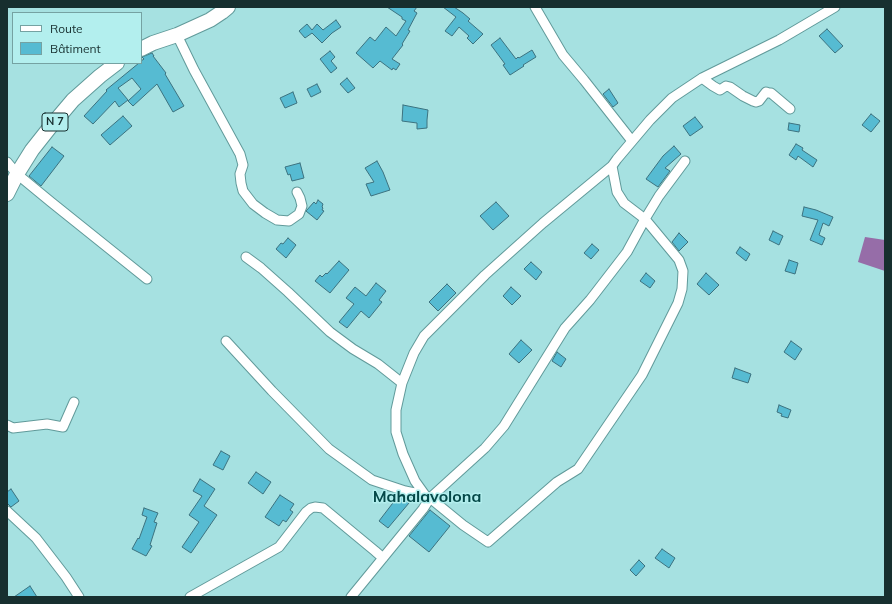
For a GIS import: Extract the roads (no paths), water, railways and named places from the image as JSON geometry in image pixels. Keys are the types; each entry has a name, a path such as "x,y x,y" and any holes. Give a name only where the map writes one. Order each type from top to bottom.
{"main road":[{"path":"142,48 210,20 228,7"},
{"name":"N 7","path":"7,194 32,150 51,126 73,100 100,76 117,64"}],"street":[{"path":"535,7 563,55 632,141"},
{"path":"612,166 617,192 624,203 645,218 679,260 683,271 682,289 678,303 642,375 578,469 557,482 488,542 427,497 415,481 403,454 396,432 396,410 402,383 414,353 424,336 543,223 612,166 650,120 672,98 702,78 779,40 835,7"},
{"path":"177,35 194,70 240,154 243,165 240,174 241,183 244,191 253,204 277,220 289,221 298,214 302,206 297,192"},
{"path":"702,78 720,90 726,86 730,87 743,96 756,102 759,101 766,92 769,93 790,109"},
{"path":"7,162 17,174 148,279"},
{"path":"351,597 423,509 427,497 485,448 504,426 565,328 590,300 627,252 645,218 659,196 686,162"},
{"path":"246,257 288,292 330,332 353,349 378,364 402,383"},
{"path":"226,341 272,391 329,449 372,480 427,497"},
{"path":"7,425 13,428 47,424 63,428 74,402"},
{"path":"190,597 279,547 306,512 315,506 323,508 383,558"},
{"path":"7,511 36,538 66,577 79,597"}],"district":[{"name":"Mahalavolona","path":"427,497"}]}
